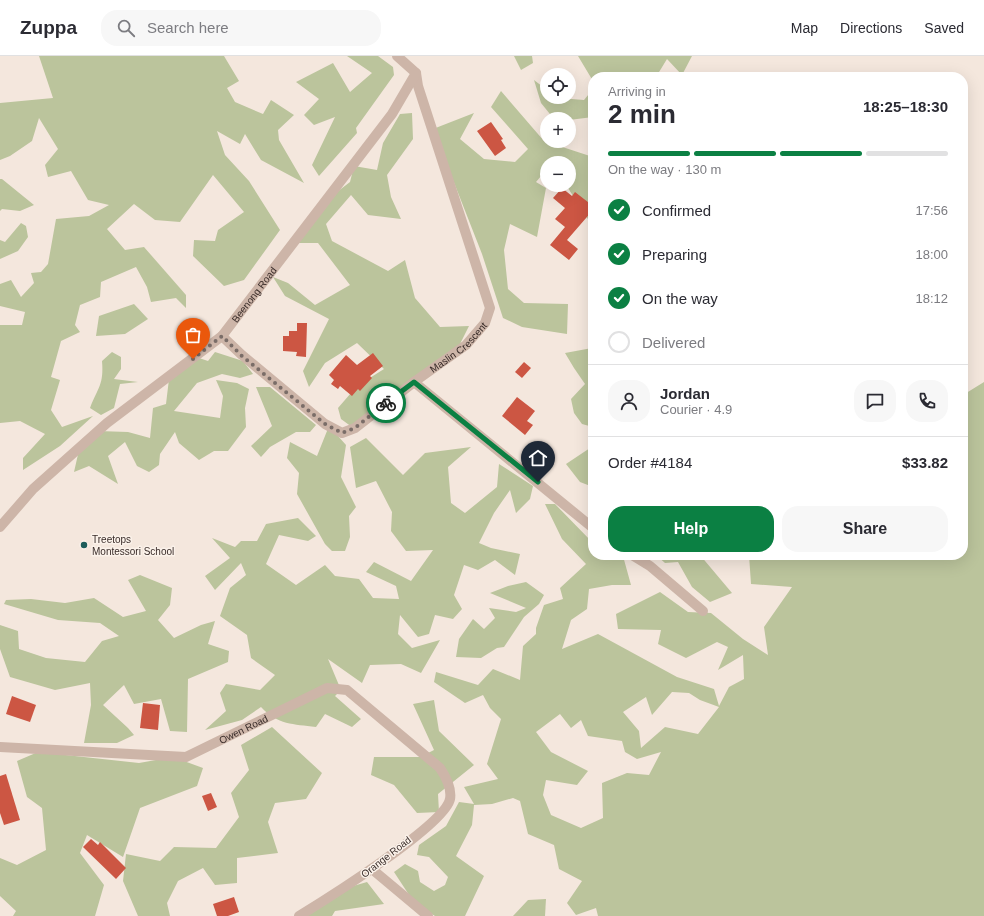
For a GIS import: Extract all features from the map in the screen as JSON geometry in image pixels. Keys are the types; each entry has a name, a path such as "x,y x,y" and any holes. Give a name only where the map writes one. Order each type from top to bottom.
{"street":[{"path":"397,56 416,73"},
{"name":"Beenong Road","path":"0,527 33,489 108,423 222,336 392,114 416,73"},
{"name":"Maslin Crescent","path":"222,336 242,356 325,424 342,433 355,428 466,344 484,323 490,308 418,86 416,73"},
{"path":"414,382 588,524"},
{"path":"640,560 650,566 703,611"},
{"name":"Owen Road","path":"0,747 186,757 327,688 347,690 440,768 448,782"},
{"name":"Orange Road","path":"299,916 373,870 439,816 450,800 448,782"},
{"path":"373,870 428,916"}],"green space":[{"path":"39,56 224,56 239,81 227,88 235,102 263,114 271,100 294,115 278,130 279,140 304,183 261,160 245,134 240,144 217,131 225,155 249,181 280,230 244,280 224,286 193,256 194,240 215,241 218,230 244,212 213,175 180,222 155,220 134,204 107,229 125,250 144,247 186,295 186,308 176,298 151,302 147,287 136,267 101,282 100,297 80,305 75,325 80,332 61,341 51,377 60,380 51,410 62,427 93,416 60,446 23,470 23,458 45,434 20,421 0,423 0,325 22,325 25,312 0,306 0,284 11,280 21,297 34,283 31,273 41,272 48,264 56,219 89,216 109,205 88,200 71,171 48,177 45,165 58,149 39,118 32,141 10,156 0,160 0,103 53,98"},
{"path":"347,56 378,56 393,67 394,75 356,128 357,133 319,176 312,165 335,117 314,125 304,115 319,99 296,82 333,63 350,92 372,73"},
{"path":"514,56 532,56 533,63 521,70"},
{"path":"578,56 692,56 684,72 679,72 667,59 659,72 588,73"},
{"path":"534,80 540,85 540,100"},
{"path":"501,91 540,136 540,148 565,148 588,155 588,219 570,192 576,192 576,156 540,156 540,177 536,182 540,184 540,192 545,192 537,237 510,224 504,250 508,289 524,303 568,304 567,334 522,327 503,318 482,254 433,129 474,113 460,139 484,159 515,162 528,149 491,107"},
{"path":"588,95 588,118 576,119 576,112 548,112 542,104 576,104 576,99 584,100"},
{"path":"412,113 413,139 387,175 391,197 401,219 368,215 351,195 326,224 332,241 388,271 405,260 415,298 440,327 469,326 453,358 356,430 341,419 338,408 357,386 384,369 357,343 325,363 309,387 303,371 329,319 285,296 273,277 288,283 315,305 350,285 318,243 298,243 337,192 350,182 354,166 377,170 383,143 400,114"},
{"path":"0,179 2,179 34,205 20,211 2,209 0,211"},
{"path":"21,223 26,226 28,237 18,251 0,259 0,240 5,242"},
{"path":"134,304 148,319 125,334 96,336 99,316"},
{"path":"588,349 588,426 582,424 574,413 571,399 585,384 565,353"},
{"path":"112,352 121,357 121,369 114,379 138,382 120,384 114,408 101,415 90,408 100,386 102,361"},
{"path":"215,352 243,361 253,374 240,378 222,374 197,383 174,411 220,418 223,396 216,380 237,383 249,389 245,408 246,427 228,451 214,451 199,460 179,443 175,432 160,454 159,465 149,472 137,466 125,442 108,456 118,484 89,466 74,472 79,450 98,431 128,432 150,438 153,408 166,404 169,379 196,357 208,361"},
{"path":"984,382 984,916 598,916 596,908 576,915 567,903 582,881 559,869 554,845 528,834 520,801 513,798 492,804 474,805 472,825 456,856 484,876 465,916 435,916 415,904 394,872 405,864 418,871 420,882 434,891 445,885 448,877 429,857 417,855 419,845 446,826 459,802 474,804 464,787 498,779 487,764 501,719 490,708 483,695 465,703 434,682 436,672 478,685 493,669 520,680 523,646 536,634 536,628 544,605 563,599 560,588 586,564 562,539 545,504 555,504 588,538 588,560 624,560 631,585 612,585 589,589 587,609 571,620 562,649 598,634 677,677 714,689 719,706 729,687 744,679 743,655 718,670 728,647 717,642 686,658 658,644 661,630 618,629 616,614 660,592 688,612 711,613 743,639 768,655 764,627 792,587 751,584 749,560 968,560 968,392","holes":["672,692 689,693 700,700 719,707 698,734 665,727 641,748 639,731 623,712 646,697 652,715","560,714 571,728 581,720 588,736 622,741 625,752 637,759 661,752 649,775 627,773 602,783 603,818 581,828 551,815 543,795 546,780 577,785 588,771 551,752 536,732"]},
{"path":"256,387 270,387 316,425 310,432 296,432 270,447 261,457 251,446 272,426"},
{"path":"329,426 346,445 341,477 356,507 349,516 350,537 345,551 332,551 325,544 297,494 299,473 287,458 290,442 317,456"},
{"path":"366,438 403,475 425,453 471,447 448,467 451,503 465,513 497,487 499,464 533,486 530,499 516,513 510,490 494,513 479,543 491,548 520,554 515,575 495,560 478,570 464,565 454,595 462,609 453,619 435,615 429,634 418,637 400,615 398,634 412,648 440,640 421,673 401,664 370,665 362,683 328,659 341,690 335,696 361,719 352,727 325,714 316,727 286,723 267,713 261,707 242,720 205,730 226,711 220,693 226,684 260,690 275,675 251,658 247,635 220,616 230,588 246,575 241,563 215,590 205,576 230,558 212,538 235,547 241,541 257,541 266,524 298,518 316,536 308,541 279,535 266,564 296,585 325,565 335,576 359,579 373,598 399,599 396,586 366,572 374,562 411,581 433,550 406,551 391,531 392,512 376,481 356,488 350,447"},
{"path":"588,449 588,485 580,482 566,464"},
{"path":"662,560 704,560 732,593 710,602 692,587 678,562 665,563"},
{"path":"140,575 172,588 170,605 158,620 174,638 201,625 215,621 208,644 229,651 228,662 188,679 187,732 170,731 161,699 134,704 124,685 103,705 134,735 117,743 84,743 91,705 90,683 55,690 10,677 0,649 0,625 18,631 19,649 46,658 85,662 102,641 119,636 100,623 58,620 4,604 6,600 31,599 65,603 94,598 123,617 146,611 128,580"},
{"path":"526,582 544,595 539,604 524,617 504,647 497,648 481,658 456,657 459,639 473,619 484,629 495,618 489,608 516,612 526,608 490,593 508,586"},
{"path":"434,700 439,731 474,765 438,794 439,812 417,813 394,785 371,775 374,757 420,757 434,750 413,704"},
{"path":"272,727 322,773 306,799 275,803 268,822 278,853 237,858 237,883 215,885 203,868 178,881 167,903 170,916 138,916 123,881 126,854 160,861 174,847 216,848 239,817 231,793 249,770 241,745"},
{"path":"38,752 139,763 173,757 203,768 197,786 140,808 123,857 87,835 80,853 104,885 95,916 13,916 16,911 0,896 0,858 17,865 46,850 42,808 27,797 17,761"},
{"path":"367,882 384,904 335,911 332,916 301,916 329,893"},
{"path":"546,899 545,916 513,916 528,900"}],"building":[{"path":"491,122 503,139 501,140 506,148 495,156 477,131"},
{"path":"558,192 567,192 572,196 575,192 588,202 588,216 567,240 578,249 569,260 550,245 565,227 555,219 565,208 553,198"},
{"path":"297,323 307,323 306,357 296,356 297,352 283,351 283,336 289,336 289,331 297,331"},
{"path":"373,353 383,366 370,376 372,378 360,391 358,389 352,396 340,386 338,389 331,384 334,380 329,375 346,355 357,365"},
{"path":"524,362 531,368 522,378 515,372"},
{"path":"517,397 535,411 527,421 533,425 525,435 502,416"},
{"path":"12,696 36,705 30,722 6,714"},
{"path":"143,703 160,705 158,730 140,728"},
{"path":"6,774 20,820 4,825 0,813 0,776"},
{"path":"211,793 217,807 208,811 202,796"},
{"path":"91,839 98,845 100,842 126,868 116,879 83,847"},
{"path":"234,897 239,912 228,916 217,916 213,904"}],"way so far":[{"path":"193,359 222,336 242,356 325,424 342,433 355,428 386,403"}],"place":[{"name":"Treetops Montessori School","path":"84,545"}],"route":[{"path":"386,403 414,382 468,424 538,482"}]}
